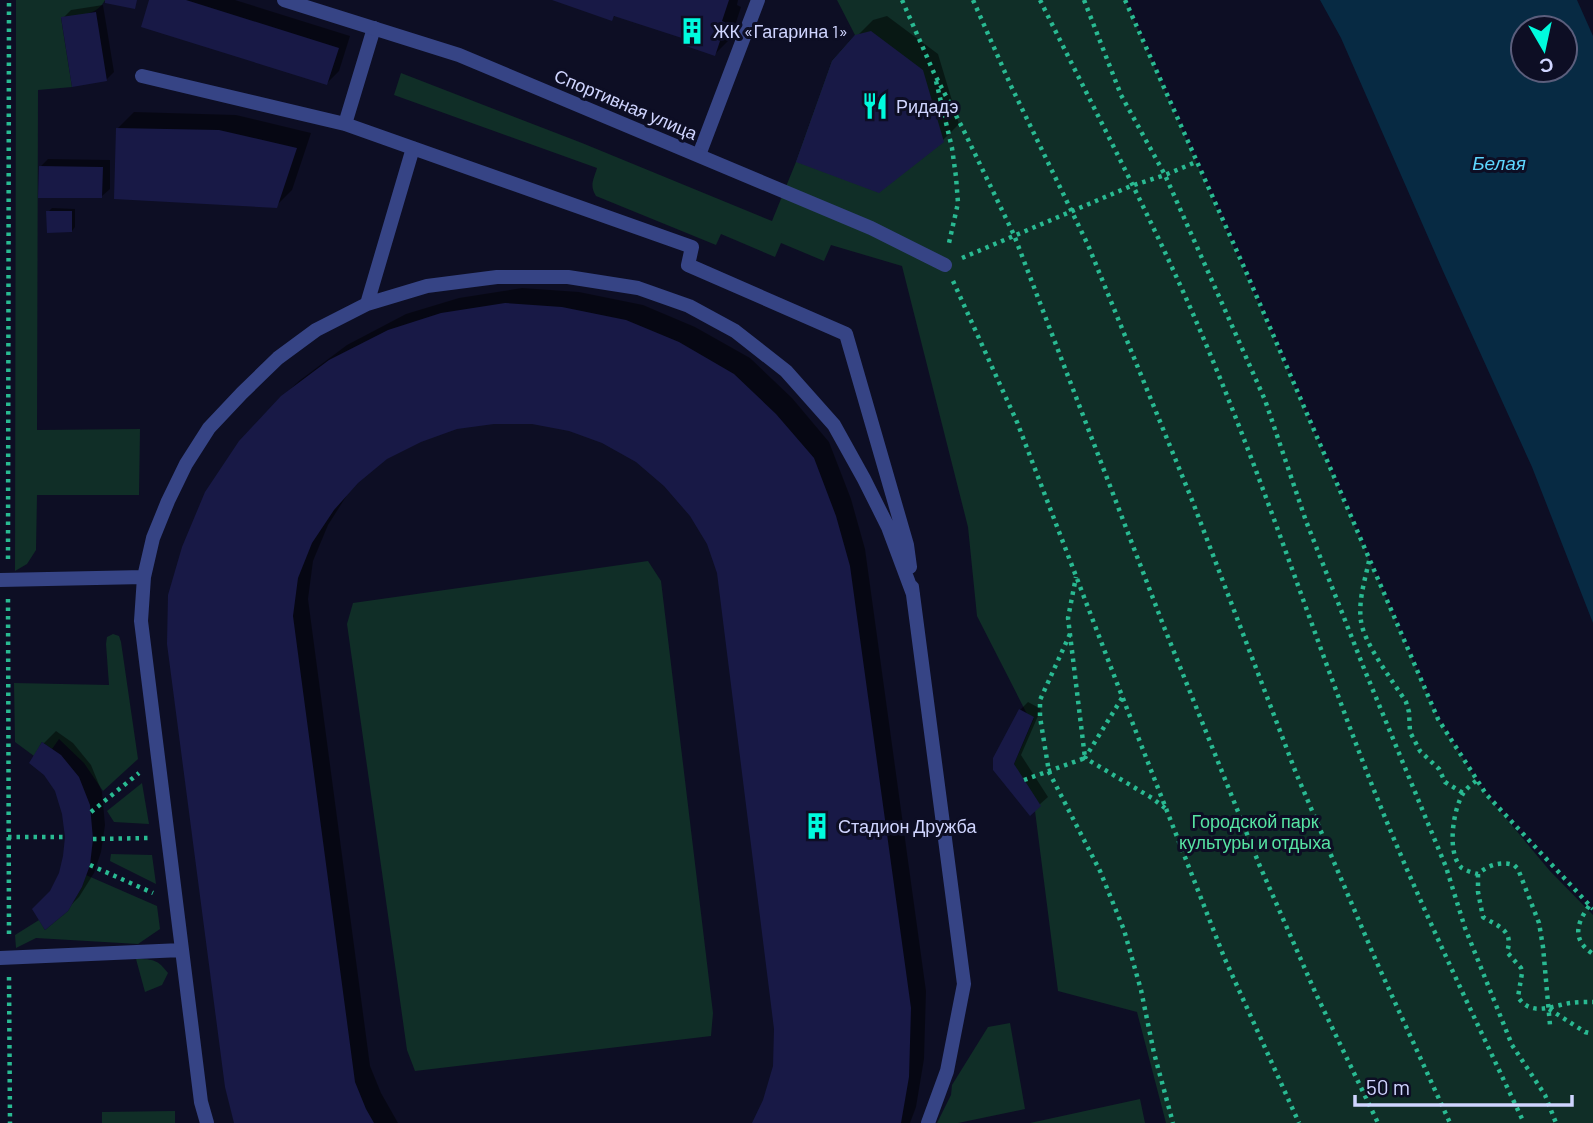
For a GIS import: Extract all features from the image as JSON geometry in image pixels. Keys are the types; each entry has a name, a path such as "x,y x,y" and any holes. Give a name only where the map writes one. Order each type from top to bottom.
{"street":[{"name":"Спортивная улица","path":"284,0 459,55 871,228 948,270"},
{"path":"699,155 758,0"},
{"path":"345,124 374,28"},
{"path":"142,76 345,124 692,247 688,265 846,334 906,545 964,984 947,1071 928,1123"},
{"path":"367,304 413,148"},
{"path":"207,1123 201,1101 181,950 141,621 144,577 153,538 186,464 209,428 278,358 316,330 367,304 427,286 497,277 568,277 638,288 689,306 735,331 786,371 834,425 888,527 913,594"},
{"path":"0,580 144,577"},
{"path":"0,958 181,950"}],"path":[{"path":"902,0 934,73 1014,236 1164,627 1259,864 1316,995 1378,1123"},
{"path":"974,0 1011,86 1088,245 1192,500 1296,773 1377,963 1450,1123"},
{"path":"1040,0 1181,288 1278,529 1369,777 1460,987 1524,1123"},
{"path":"1084,0 1121,95 1164,175 1265,400 1306,521 1446,867 1465,928 1512,1045 1545,1095 1556,1123"},
{"path":"1125,0 1247,274 1438,719 1476,780 1591,907 1578,925 1578,937 1586,950 1593,954"},
{"path":"934,73 953,148 958,203 948,270 1017,422 1224,957 1299,1123"},
{"path":"948,270 1014,236 1196,162"},
{"path":"1369,559 1362,596 1361,620 1367,641 1406,702 1410,732 1420,751 1439,769 1445,782 1463,793"},
{"path":"1076,576 1068,618 1085,758"},
{"path":"1070,634 1040,700 1049,772 1100,870 1124,930 1173,1123"},
{"path":"1024,780 1085,758 1122,698"},
{"path":"91,812 158,758"},
{"path":"1085,758 1166,809"},
{"path":"1476,780 1463,793 1453,826 1456,858 1461,867 1478,874"},
{"path":"8,837 65,837"},
{"path":"93,838 168,838"},
{"path":"1478,874 1487,866 1501,864 1514,865 1518,869 1539,923 1550,1025"},
{"path":"90,866 176,902"},
{"path":"1478,874 1483,917 1508,934 1510,941 1507,952 1521,968 1519,1000 1526,1007 1549,1009 1570,1003 1593,1002"},
{"path":"1549,1009 1585,1032 1593,1034"}],"green space":[{"path":"16,0 105,0 92,12 61,18 72,87 38,90 37,430 140,429 139,495 37,495 36,550 27,564 15,571"},
{"name":"Городской парк культуры и отдыха","path":"837,0 1125,0 1438,719 1484,792 1550,871 1593,915 1593,1123 1166,1123 1137,1012 1058,991 1035,811 1014,764 1034,718 1027,714 977,616 968,527 902,266 831,245 824,261 781,243 775,257 721,234 716,245 596,196 592,185 597,168 394,95 401,73 772,221 832,61 855,35"},
{"path":"648,561 661,581 713,1013 711,1036 415,1071 407,1050 347,624 353,603"},
{"path":"113,634 119,636 121,642 138,759 103,791 84,763 59,739 52,749 42,742 34,756 15,742 14,683 109,685 106,644 107,637"},
{"path":"142,783 149,824 114,822 107,811"},
{"path":"111,854 152,855 156,884 110,861"},
{"path":"86,875 157,906 160,929 138,944 36,938 16,948 15,935 39,920 45,930 68,911"},
{"path":"136,959 151,960 161,965 168,973 162,985 145,992"},
{"path":"1010,1023 1025,1109 958,1123 937,1123 951,1095 952,1085 988,1027"},
{"path":"1140,1099 1145,1123 1030,1123"},
{"path":"175,1111 175,1123 102,1123 102,1112"}],"water":[{"name":"Белая","path":"1320,0 1577,0 1593,36 1593,623 1532,467 1341,38"}],"building":[{"path":"105,0 137,0 135,9 105,3"},
{"path":"149,0 186,0 339,48 327,85 141,27"},
{"name":"ЖК «Гагарина 1»","path":"552,0 729,0 722,21 726,23 715,56 683,45 685,39 614,16 612,21"},
{"path":"96,12 107,81 72,87 61,17"},
{"name":"Ридадэ","path":"871,31 923,70 944,142 879,193 796,162 832,61 855,35"},
{"path":"116,128 219,130 297,148 277,208 114,199"},
{"path":"39,166 103,167 102,198 38,198"},
{"path":"46,211 72,211 72,232 47,233"},
{"name":"Стадион Дружба","path":"505,303 562,307 626,320 679,342 734,374 776,414 814,458 836,516 850,566 911,1008 909,1077 901,1123 752,1123 763,1100 773,1066 774,1029 717,573 707,544 690,516 664,486 636,462 602,443 569,431 532,424 494,424 457,429 421,442 387,459 358,483 334,510 312,543 298,578 293,616 355,1082 374,1123 234,1123 225,1087 167,644 168,595 182,547 205,492 239,441 281,396 329,360 388,330 441,313"},
{"path":"1019,709 1034,717 1014,764 1041,806 1030,816 993,770 993,758"},
{"path":"42,742 61,755 79,777 90,805 93,839 90,865 82,887 68,911 45,930 32,909 50,891 59,873 65,837 55,791 44,775 29,763"}],"place":[{"name":"ЖК «Гагарина 1»","path":"692,31"},
{"name":"Ридадэ","path":"875,106"},
{"name":"Стадион Дружба","path":"817,826"}]}
